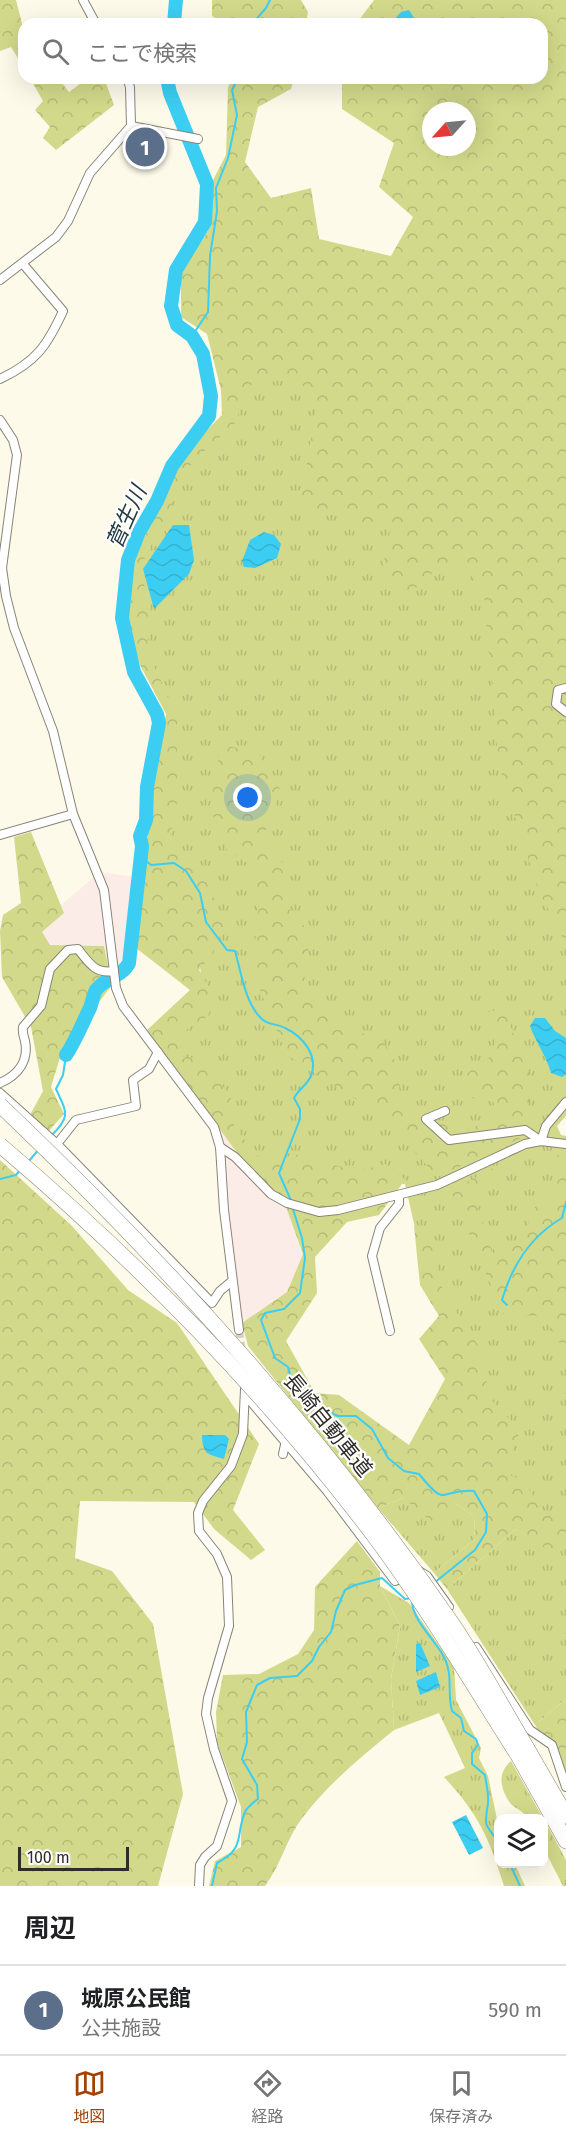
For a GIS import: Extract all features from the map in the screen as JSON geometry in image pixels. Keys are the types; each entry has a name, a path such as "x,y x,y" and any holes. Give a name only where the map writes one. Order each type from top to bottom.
{"highway":[{"name":"長崎自動車道","path":"0,1105 144,1246 200,1305 322,1449 385,1530 454,1627 524,1753 566,1841"},
{"name":"長崎自動車道","path":"0,1145 145,1274 194,1322 305,1448 376,1538 566,1816"}],"street":[{"path":"83,0 93,18"},
{"path":"0,280 56,237 68,221 90,173 131,126 129,84"},
{"path":"131,126 198,140"},
{"path":"0,379 25,367 51,338 63,311 23,264"},
{"path":"0,420 13,440 16,455 2,568 14,628 53,731 73,814 104,890 116,988 123,1006 214,1127 220,1148 219,1161 239,1330"},
{"path":"566,688 558,690 555,696 556,704 566,712"},
{"path":"0,835 73,814"},
{"path":"0,1083 18,1071 24,1063 26,1052 23,1027 41,1006 50,969 68,950 78,949 96,970 103,973 114,971"},
{"path":"57,1144 76,1120 136,1106 133,1080 149,1069 158,1052"},
{"path":"0,1093 57,1144 212,1304 220,1291 232,1281"},
{"path":"540,1141 546,1126 566,1102"},
{"path":"445,1112 426,1119 449,1140 525,1130 540,1141"},
{"path":"220,1148 235,1157 271,1194 287,1203 319,1212 338,1210 451,1181 510,1150 540,1141 566,1144"},
{"path":"390,1331 372,1256 380,1228 399,1204 399,1195"},
{"path":"199,1886 200,1865 217,1846 232,1801 214,1749 206,1714 208,1698 230,1626 227,1577 217,1554 199,1531 198,1513 202,1501 231,1466 243,1434 246,1393 286,1440 395,1581 419,1570 427,1576 530,1730 552,1745 566,1787"},
{"path":"283,1454 286,1440"}],"shaded area":[{"path":"100,872 134,877 127,941 120,964 108,965 104,946 50,945 42,932 64,913 61,905"},
{"path":"218,1127 254,1176 282,1196 303,1254 287,1292 242,1323 235,1281"}],"green space":[{"path":"0,0 16,0 21,18 18,18 18,58 11,47 0,51"},
{"path":"212,0 301,0 308,12 307,18 216,18 212,16"},
{"path":"374,0 566,0 566,945 538,889 499,766 484,596 468,571 439,567 408,595 383,566 390,529 300,507 317,401 296,378 250,385 234,425 193,461 140,568 153,620 146,649 177,715 177,802 168,846 203,875 225,922 213,954 199,970 215,998 208,1016 176,1036 182,1056 205,1060 232,1100 234,1127 264,1163 290,1153 357,1171 386,1164 405,1180 379,1215 347,1222 315,1257 317,1293 286,1341 315,1393 339,1395 409,1445 445,1379 419,1339 439,1316 420,1285 414,1226 427,1228 443,1291 479,1347 490,1398 520,1431 509,1459 494,1470 523,1480 543,1511 566,1512 566,1547 551,1552 516,1529 447,1589 434,1573 475,1539 474,1516 455,1503 431,1521 403,1498 378,1508 248,1346 242,1323 287,1292 303,1254 282,1196 254,1176 147,1030 190,990 136,948 152,794 166,714 140,665 128,627 132,563 185,452 222,415 221,390 207,334 181,317 181,271 208,231 213,180 226,155 228,87 230,84 292,84 291,89 258,107 245,162 271,198 311,188 319,239 391,256 413,217 379,187 394,143 342,109 342,84 548,84 548,18 360,18"},
{"path":"33,84 63,84 69,92 80,84 106,84 114,105 56,150 43,138 50,127 35,110 43,101"},
{"path":"293,353 388,521 473,565 489,584 566,915 566,1116 557,1126 561,1135 566,1136 566,1521 551,1529 490,1475 461,1344 430,1294 405,1184 265,1175 160,1037 201,988 198,878 162,844 174,719 141,650 137,566 188,457 227,423 233,368"},
{"path":"221,744 259,754 281,791 263,837 289,871 285,904 310,933 304,985 349,1028 384,1042 400,1070 399,1096 426,1126 437,1122 464,1131 498,1117 493,1101 472,1098 461,1078 494,1054 495,1029 488,1012 504,1009 533,1083 521,1138 437,1177 385,1118 287,1055 252,971 259,906 252,866 227,850 210,808"},
{"path":"31,832 64,913 42,932 50,945 104,946 112,985 62,1051 51,1087 64,1114 47,1133 30,1115 43,1091 31,1027 2,977 0,931 3,915 21,903 14,837"},
{"path":"552,1155 566,1155 566,1352 542,1316 503,1314 451,1191 514,1157 528,1157 472,1191 493,1253 527,1238 530,1210 555,1195"},
{"path":"0,1160 71,1225 128,1290 177,1323 259,1444 233,1510 265,1550 251,1560 214,1529 194,1502 80,1501 75,1558 112,1571 153,1624 183,1794 158,1886 0,1886"},
{"path":"403,1498 455,1503 474,1516 475,1539 434,1573 378,1508"},
{"path":"516,1529 551,1551 566,1547 566,1699 535,1725 447,1589"},
{"path":"357,1541 380,1572 380,1586 400,1626 391,1679 394,1730 346,1771 313,1805 297,1825 265,1886 209,1886 215,1861 241,1847 241,1807 217,1742 216,1712 223,1675 259,1674 298,1654 314,1630 315,1587"},
{"path":"380,1586 409,1603 454,1667 456,1700 481,1748 479,1758 488,1776 496,1814 494,1814 494,1857 474,1815 444,1777 465,1768 439,1713 394,1730 391,1679 400,1626"},
{"path":"566,1699 566,1781 535,1725"},
{"path":"511,1761 541,1814 524,1814 510,1803 502,1786 502,1776"},
{"path":"548,1826 566,1860 566,1886 563,1886 548,1857"},
{"path":"498,1868 517,1868 525,1886 504,1886"}],"water":[{"path":"409,10 414,18 396,18 401,12"},
{"path":"173,525 189,525 194,560 189,574 154,609 143,569"},
{"path":"264,532 274,535 281,544 277,558 255,568 244,567 242,561 250,540"},
{"path":"535,1018 545,1018 555,1031 566,1038 566,1074 562,1077 551,1073 530,1026"},
{"path":"202,1435 225,1435 229,1439 224,1459 207,1452 203,1446"},
{"path":"420,1643 430,1666 416,1672 416,1644"},
{"path":"436,1672 440,1687 420,1695 416,1681"},
{"path":"466,1815 483,1848 469,1855 452,1822"}],"waterway":[{"name":"菅生川","path":"174,18 176,0"},
{"path":"257,18 270,0"},
{"name":"菅生川","path":"66,1055 90,1008 96,990 126,968 129,963 142,846 140,836 146,820 147,787 159,723 157,714 134,672 122,618 128,560 139,532 157,501 172,466 209,416 211,396 203,354 192,336 177,325 171,306 176,270 205,222 207,184 168,84"},
{"path":"192,336 208,312 210,256 217,211 216,188 228,158 237,115 232,90 235,84"},
{"path":"141,857 151,865 174,863 186,871 200,893 206,922 227,950 235,951 248,997 257,1014 265,1022 291,1031 303,1041 311,1054 313,1061 311,1076 294,1098 300,1109 300,1119 279,1173 292,1203"},
{"path":"51,1136 62,1124 65,1114 56,1089 63,1075 66,1055"},
{"path":"29,1161 39,1149"},
{"path":"0,1179 16,1175 21,1169"},
{"path":"507,1305 502,1300 517,1264 532,1243 562,1218 566,1202"},
{"path":"293,1209 302,1238 305,1258 300,1293 284,1309 265,1313 261,1320 275,1358 288,1367 295,1394 300,1400 338,1416 356,1416 372,1429 388,1458 404,1471 419,1474 440,1494 474,1491 487,1514 486,1532 475,1550 434,1583"},
{"path":"212,1886 217,1863 236,1847 245,1812 258,1799 257,1785 242,1759 247,1742 246,1712 257,1685 270,1678 297,1676 312,1661 319,1647 331,1632 336,1611 345,1590 382,1578 405,1599 412,1598"},
{"path":"412,1603 421,1625 445,1659 452,1711 461,1718 464,1731 476,1739 478,1745 472,1753 472,1764 485,1775 488,1792 486,1824 494,1836"},
{"path":"512,1868 520,1886"}],"tunnel":[{"path":"239,1330 242,1353"}],"place":[{"name":"城原公民館","path":"145,147"}]}
